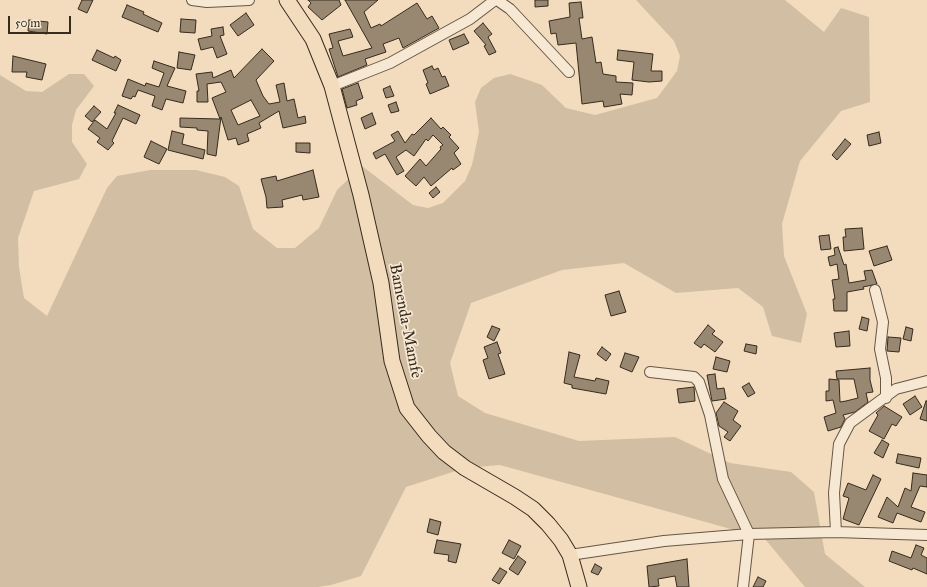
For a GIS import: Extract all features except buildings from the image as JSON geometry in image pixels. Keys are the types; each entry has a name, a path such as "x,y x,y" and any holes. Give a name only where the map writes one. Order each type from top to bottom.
{"highway":[{"name":"Bamenda-Mamfe","path":"287,0 313,39 332,86 361,195 381,283 392,361 403,400 407,408 429,436 444,452 465,468 533,509 548,524 561,540 570,555 579,587"}],"street":[{"path":"192,0 207,2 249,0"},
{"path":"332,86 390,63 470,19 496,0 510,9 569,72"},
{"path":"875,290 883,322 880,349 886,378 886,398"},
{"path":"650,372 694,377 699,382 710,415 723,480 749,534 743,587"},
{"path":"836,532 834,493 838,444 850,423 871,406 886,398 896,389 927,381"},
{"path":"570,555 664,541 749,534 836,532 927,535"}],"shaded area":[{"path":"636,0 785,0 824,32 841,8 869,17 870,102 841,111 800,161 782,224 784,256 807,314 801,343 772,336 763,307 738,288 676,293 624,263 562,270 471,303 450,363 458,396 485,413 579,441 675,437 730,463 791,472 814,492 825,554 865,587 805,587 760,533 749,534 500,465 465,468 406,487 361,576 331,585 318,587 0,587 0,75 26,91 42,92 69,74 84,74 94,86 76,110 72,125 72,142 87,164 79,179 34,191 18,238 19,267 24,298 47,316 107,188 117,176 150,170 196,170 225,177 239,186 253,229 277,248 295,248 319,228 337,190 362,166 413,205 428,208 443,203 465,181 472,165 479,132 475,102 481,88 494,78 510,74 542,85 566,108 595,115 657,98 677,71 680,56 674,41"}]}
